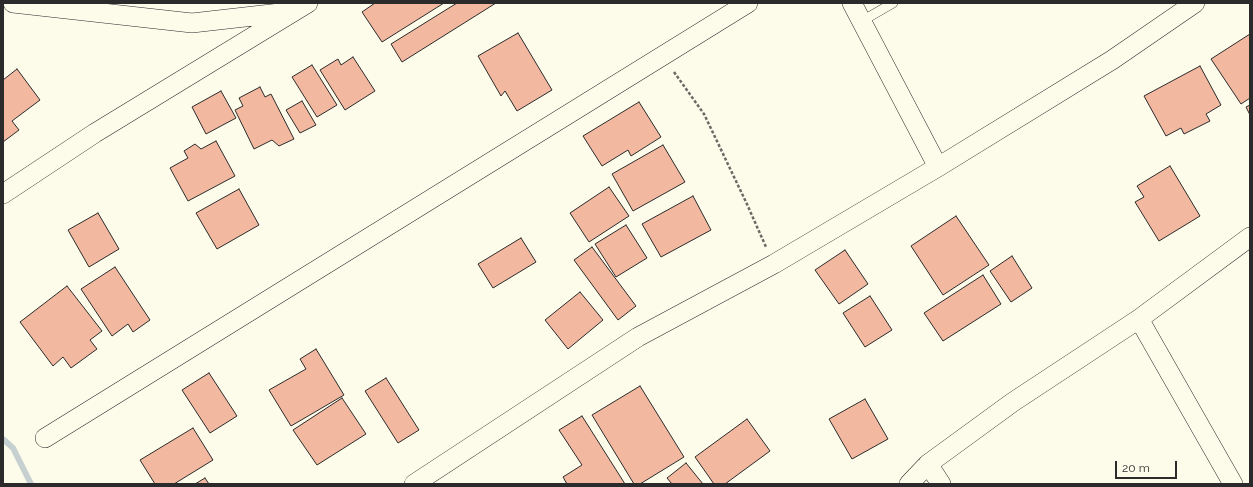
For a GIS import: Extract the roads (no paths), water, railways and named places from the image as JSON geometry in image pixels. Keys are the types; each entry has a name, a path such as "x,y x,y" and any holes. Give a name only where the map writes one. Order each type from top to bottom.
{"street":[{"path":"45,438 748,3"},
{"path":"852,3 938,167"},
{"path":"414,484 638,337 774,264 938,167 1112,60 1195,3"},
{"path":"21,4 192,23 298,6"},
{"path":"3,194 95,133 298,6"},
{"path":"909,484 928,464 1013,402 1139,319 1250,236"},
{"path":"1139,319 1233,484"},
{"path":"928,464 941,484"}],"lane":[{"path":"862,21 893,3"}],"waterway":[{"path":"3,439 13,448 31,484"}]}
